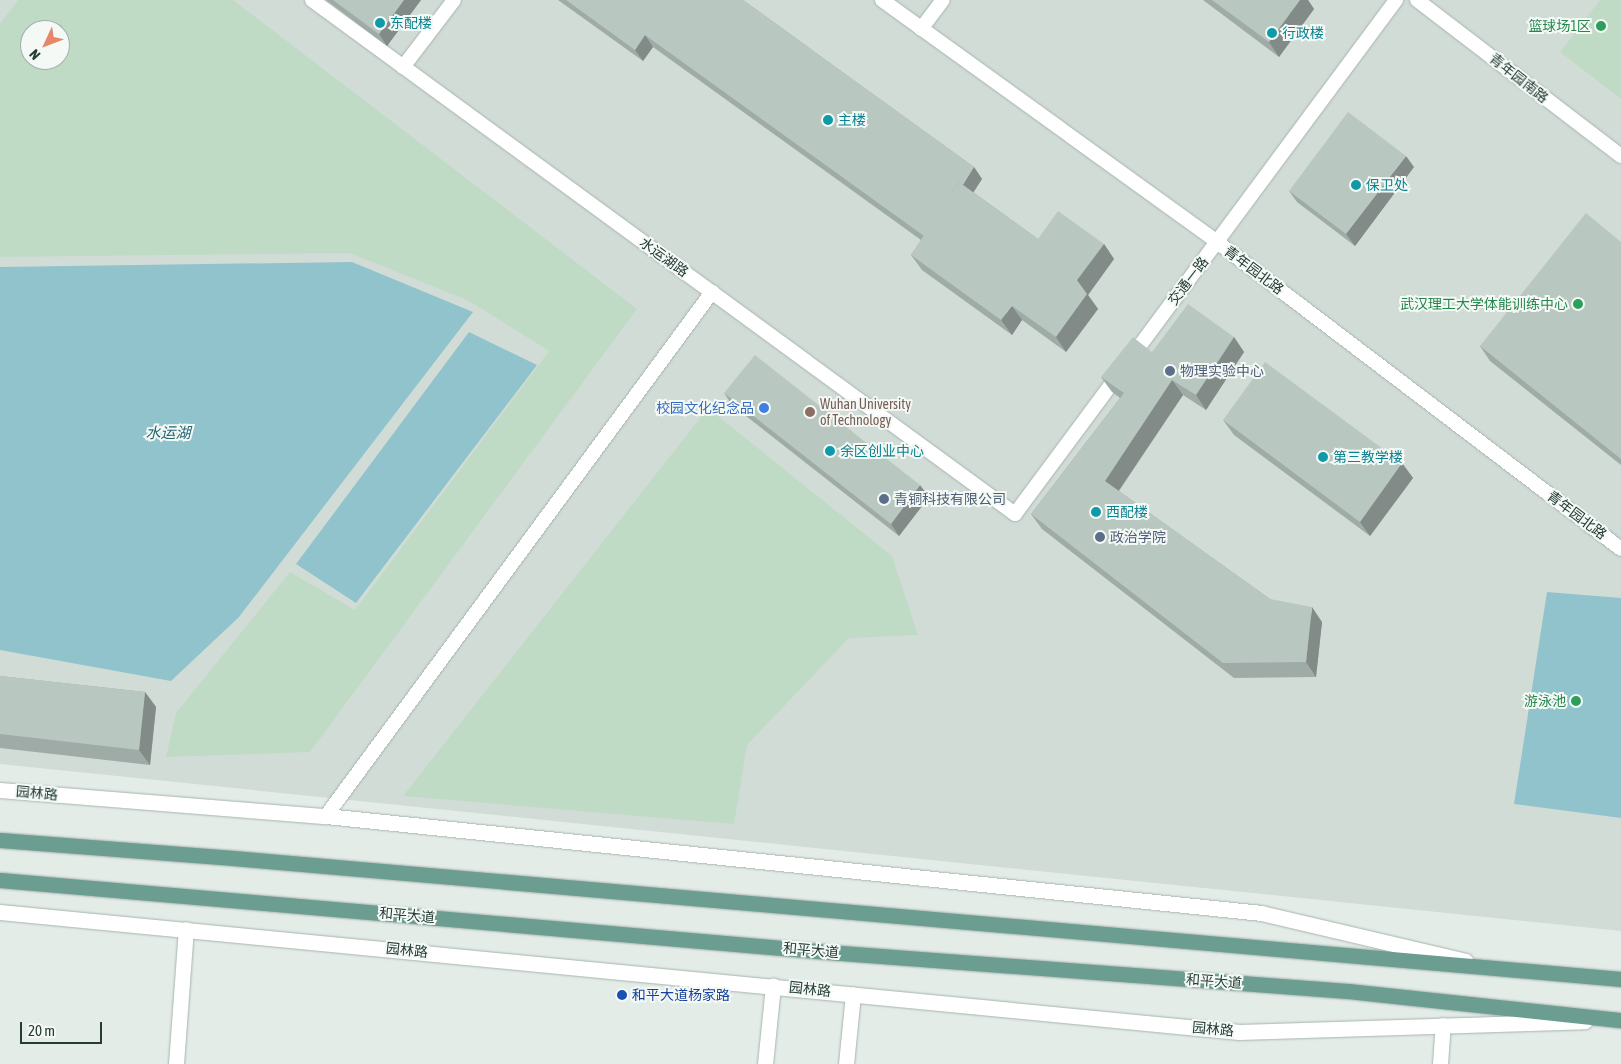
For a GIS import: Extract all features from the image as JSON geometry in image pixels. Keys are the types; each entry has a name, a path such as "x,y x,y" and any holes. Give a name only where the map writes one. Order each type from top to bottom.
{"main road":[{"name":"园林路","path":"0,790 326,816 1260,913 1501,969"},
{"path":"0,840 233,858 1621,979"},
{"name":"和平大道","path":"0,880 828,952 1348,991 1621,1020"},
{"name":"园林路","path":"0,912 1239,1032 1621,1020"},
{"path":"176,1064 186,929"},
{"path":"766,1064 773,986"},
{"path":"846,1064 854,994"},
{"path":"1440,1064 1443,1025"}],"lane":[{"name":"水运湖路","path":"312,0 1015,514"},
{"path":"403,67 454,0"},
{"name":"青年园北路","path":"882,0 1217,242 1621,549"},
{"path":"921,29 943,0"},
{"name":"交通一路","path":"1015,514 1396,0"},
{"name":"青年园南路","path":"1417,0 1621,156"},
{"path":"326,816 712,292"}],"shaded area":[{"name":"Wuhan University of Technology","path":"0,0 1621,0 1621,931 0,764"}],"green space":[{"path":"18,0 233,0 637,309 310,752 166,757 176,713 290,572 355,610 549,351 469,301 350,253 0,257 0,24"},
{"name":"篮球场1区","path":"1600,0 1621,0 1621,99 1560,52"},
{"path":"708,408 892,556 918,635 849,638 747,745 734,824 403,796"}],"water":[{"name":"水运湖","path":"352,262 473,312 239,617 171,681 0,650 0,267"},
{"path":"469,332 537,365 356,603 296,564"},
{"name":"游泳池","path":"1547,592 1621,598 1621,818 1514,804"}],"building":[{"path":"333,0 404,0 379,34"},
{"name":"主楼","path":"566,0 743,0 974,167 963,185 959,182 924,236 645,35 635,50"},
{"path":"1212,0 1300,0 1269,42"},
{"name":"保卫处","path":"1348,112 1406,156 1346,234 1289,191"},
{"path":"959,182 1038,239 1058,211 1104,244 1077,280 1087,294 1056,337 1012,306 1001,320 911,255"},
{"name":"武汉理工大学体能训练中心","path":"1586,213 1621,242 1621,459 1480,346"},
{"name":"西配楼","path":"1188,304 1234,337 1196,395 1172,380 1105,481 1270,599 1312,607 1306,662 1223,663 1031,514 1124,393 1101,377 1133,337 1152,352"},
{"name":"余区创业中心","path":"755,355 920,485 891,524 724,393"},
{"name":"第三教学楼","path":"1265,362 1402,463 1360,522 1223,420"},
{"path":"0,676 145,692 139,750 0,734"}],"place":[{"name":"东配楼","path":"380,23"},
{"name":"篮球场1区","path":"1601,26"},
{"name":"行政楼","path":"1272,33"},
{"name":"主楼","path":"828,120"},
{"name":"保卫处","path":"1356,185"},
{"name":"武汉理工大学体能训练中心","path":"1578,304"},
{"name":"物理实验中心","path":"1170,371"},
{"name":"校园文化纪念品","path":"764,408"},
{"name":"Wuhan University of Technology","path":"810,412"},
{"name":"余区创业中心","path":"830,451"},
{"name":"第三教学楼","path":"1323,457"},
{"name":"青铜科技有限公司","path":"884,499"},
{"name":"西配楼","path":"1096,512"},
{"name":"政治学院","path":"1100,537"},
{"name":"游泳池","path":"1576,701"},
{"name":"和平大道杨家路","path":"622,995"}]}
